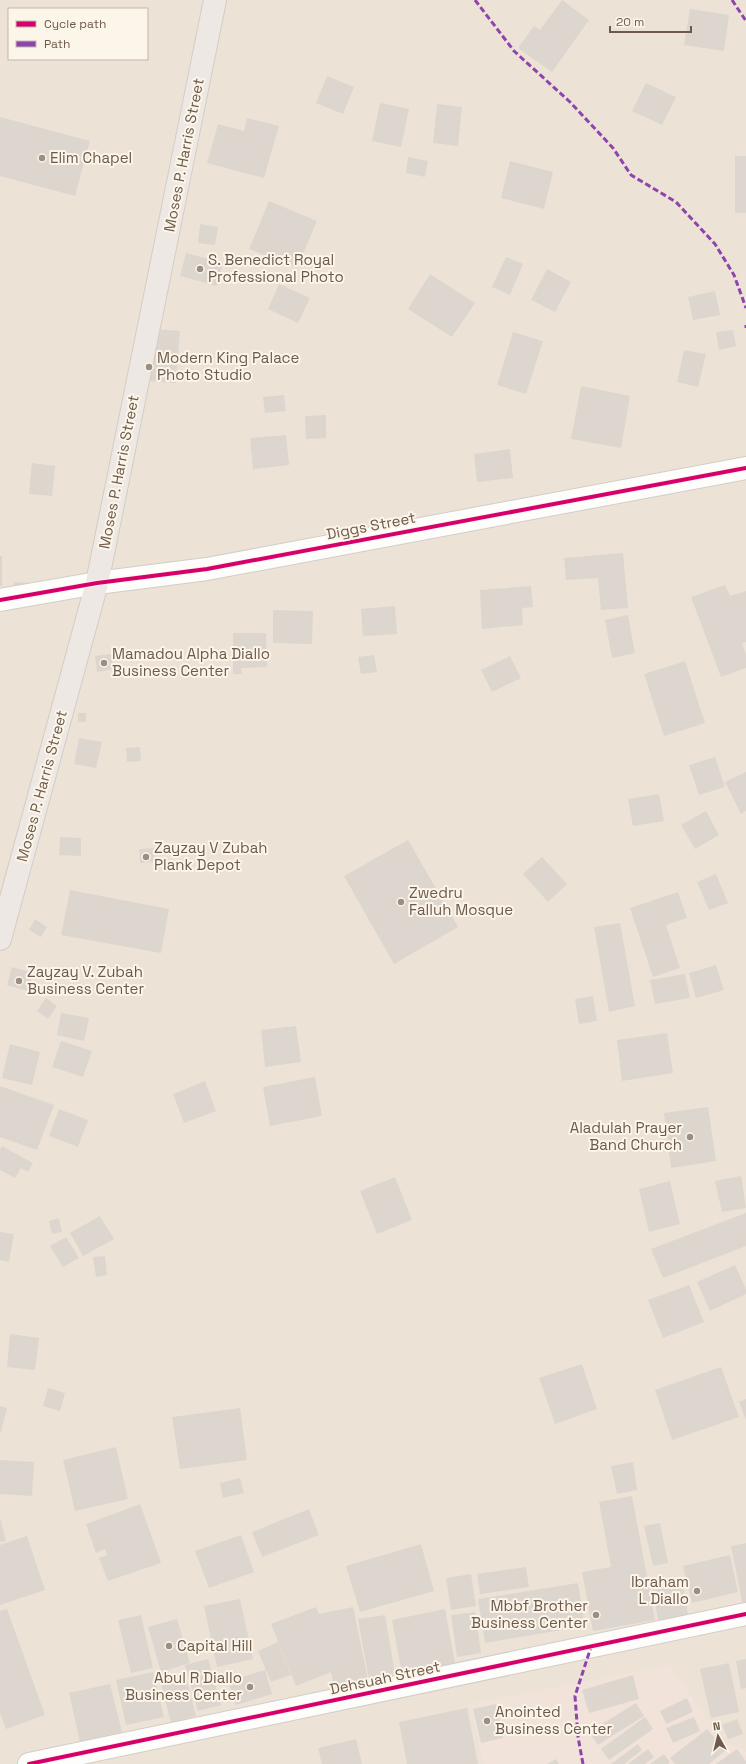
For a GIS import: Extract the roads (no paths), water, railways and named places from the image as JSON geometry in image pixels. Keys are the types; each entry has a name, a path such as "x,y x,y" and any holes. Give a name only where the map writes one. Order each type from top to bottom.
{"highway":[{"name":"Moses P. Harris Street","path":"0,938 97,583 215,0"}],"street":[{"name":"Diggs Street","path":"0,600 97,583 215,568 746,468"},
{"name":"Dehsuah Street","path":"29,1764 746,1614"}],"place":[{"name":"Elim Chapel","path":"42,158"},
{"name":"S. Benedict Royal Professional Photo","path":"200,269"},
{"name":"Modern King Palace Photo Studio","path":"149,367"},
{"name":"Mamadou Alpha Diallo Business Center","path":"104,663"},
{"name":"Zayzay V Zubah Plank Depot","path":"146,857"},
{"name":"Zwedru Falluh Mosque","path":"401,902"},
{"name":"Zayzay V. Zubah Business Center","path":"19,981"},
{"name":"Aladulah Prayer Band Church","path":"690,1137"},
{"name":"Ibraham L Diallo","path":"697,1591"},
{"name":"Mbbf Brother Business Center","path":"596,1615"},
{"name":"Capital Hill","path":"169,1646"},
{"name":"Abul R Diallo Business Center","path":"250,1687"},
{"name":"Anointed Business Center","path":"487,1721"}]}
